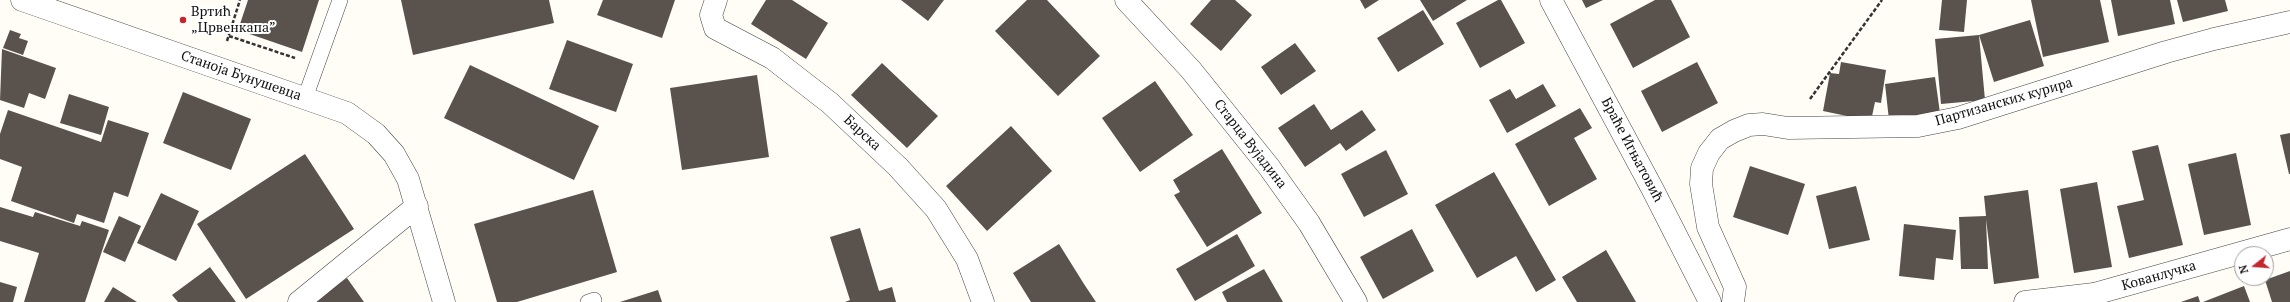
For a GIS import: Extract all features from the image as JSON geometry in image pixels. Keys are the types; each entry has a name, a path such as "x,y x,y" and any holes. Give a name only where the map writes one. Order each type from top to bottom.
{"street":[{"name":"Станоја Бунушевца","path":"22,0 347,113 354,110 394,154 408,179 444,302"},
{"name":"Барска","path":"716,0 711,15 715,28 772,58 830,103 898,167 936,209 968,259 983,302"},
{"name":"Старца Вујадина","path":"1126,0 1191,70 1269,167 1309,223 1356,302"},
{"name":"Браће Игњатовић","path":"1551,0 1654,190 1710,302"},
{"name":"Партизанских курира","path":"1733,302 1735,287 1708,227 1702,200 1702,168 1709,153 1720,139 1734,131 1749,125 1763,124 1788,128 1918,126 1958,118 2166,52 2214,39 2290,22"},
{"path":"298,302 417,206"},
{"name":"Кованлучка","path":"2025,302 2095,298 2290,239"}],"lane":[{"path":"306,98 340,0"}],"path":[{"path":"240,0 229,36 317,66"},
{"path":"1788,128 1882,0"}],"building":[{"path":"248,0 319,0 302,52 238,30"},
{"path":"401,0 549,0 554,23 413,55"},
{"path":"603,0 675,0 662,38 597,15"},
{"path":"766,0 792,0 828,23 806,59 751,24"},
{"path":"901,0 944,0 928,21"},
{"path":"1027,0 1047,0 1100,56 1058,96 995,31"},
{"path":"1211,0 1235,0 1252,15 1221,51 1190,24"},
{"path":"1360,0 1379,0 1365,9"},
{"path":"1420,0 1467,0 1433,21"},
{"path":"1498,0 1501,0 1525,43 1480,68 1456,23"},
{"path":"1582,0 1603,0 1586,8"},
{"path":"1655,0 1671,0 1690,37 1633,68 1610,24"},
{"path":"1942,0 1967,0 1964,32 1939,30"},
{"path":"2031,0 2100,0 2109,42 2043,57"},
{"path":"2111,0 2170,0 2175,24 2118,36"},
{"path":"2177,0 2225,0 2228,11 2183,22"},
{"path":"1423,10 1444,44 1398,72 1377,38"},
{"path":"2030,20 2044,66 1994,82 1979,35"},
{"path":"10,30 21,34 19,38 28,41 23,55 3,48"},
{"path":"1979,35 1985,100 1941,104 1935,39"},
{"path":"567,40 633,64 616,112 549,89"},
{"path":"1295,43 1316,71 1281,95 1261,67"},
{"path":"2,49 56,68 45,99 29,93 24,108 0,100"},
{"path":"1697,62 1718,103 1662,132 1641,91"},
{"path":"1841,62 1886,70 1881,103 1875,102 1871,121 1823,111 1830,73 1839,74"},
{"path":"882,63 938,116 907,148 851,95"},
{"path":"470,65 599,126 574,180 444,118"},
{"path":"757,75 769,157 682,170 670,88"},
{"path":"1935,77 1940,113 1889,120 1885,84"},
{"path":"1155,81 1193,135 1140,172 1102,118"},
{"path":"1543,84 1556,106 1507,133 1489,100 1510,89 1516,99"},
{"path":"183,92 251,119 231,170 163,143"},
{"path":"69,94 109,107 101,135 60,123"},
{"path":"1314,104 1331,130 1362,110 1376,130 1346,151 1340,143 1305,167 1278,128"},
{"path":"1580,108 1592,128 1574,138 1597,179 1549,206 1515,144"},
{"path":"8,110 101,142 108,120 149,133 128,197 114,192 104,223 77,214 74,223 11,201 22,167 0,159 0,134"},
{"path":"1011,126 1052,171 987,231 946,186"},
{"path":"2290,133 2290,174 2289,174 2280,135"},
{"path":"2158,145 2183,245 2129,258 2117,206 2144,200 2132,151"},
{"path":"1222,149 1262,213 1207,247 1174,195 1180,192 1173,180"},
{"path":"1386,150 1408,194 1364,217 1341,174"},
{"path":"2236,153 2251,225 2204,235 2188,164"},
{"path":"305,154 354,229 246,299 197,224"},
{"path":"1750,166 1805,184 1788,235 1733,217"},
{"path":"1494,172 1556,280 1536,292 1516,256 1477,278 1435,205"},
{"path":"2097,182 2112,267 2074,273 2060,189"},
{"path":"1856,186 1870,240 1829,249 1816,196"},
{"path":"593,190 617,272 517,302 497,302 474,224"},
{"path":"2028,190 2039,278 1994,284 1986,219 1988,269 1961,269 1959,217 1986,216 1984,196"},
{"path":"161,193 199,211 176,261 137,243"},
{"path":"0,207 33,217 35,212 80,226 82,221 109,230 85,302 24,302 39,253 0,241"},
{"path":"119,216 141,226 125,262 103,252"},
{"path":"1904,224 1956,230 1953,260 1936,258 1934,280 1899,276"},
{"path":"860,228 879,291 892,287 896,302 845,302 850,300 830,237"},
{"path":"1412,229 1434,271 1383,299 1360,257"},
{"path":"1237,234 1255,266 1195,301 1176,269"},
{"path":"1059,244 1096,302 1031,302 1013,273"},
{"path":"1606,250 1636,302 1577,302 1562,277"},
{"path":"210,267 236,302 178,302 172,295"},
{"path":"1264,269 1283,302 1227,302 1222,292"},
{"path":"2290,271 2290,302 2272,302 2267,286 2274,286 2274,277"},
{"path":"347,278 364,302 312,302"},
{"path":"0,282 17,287 13,302 0,302"},
{"path":"2244,286 2250,302 2203,302"},
{"path":"113,287 137,302 104,302"},
{"path":"658,290 662,302 620,302"},
{"path":"2198,296 2200,302 2181,302"}],"place":[{"name":"Вртић „Црвенкапа”","path":"183,20"}]}
